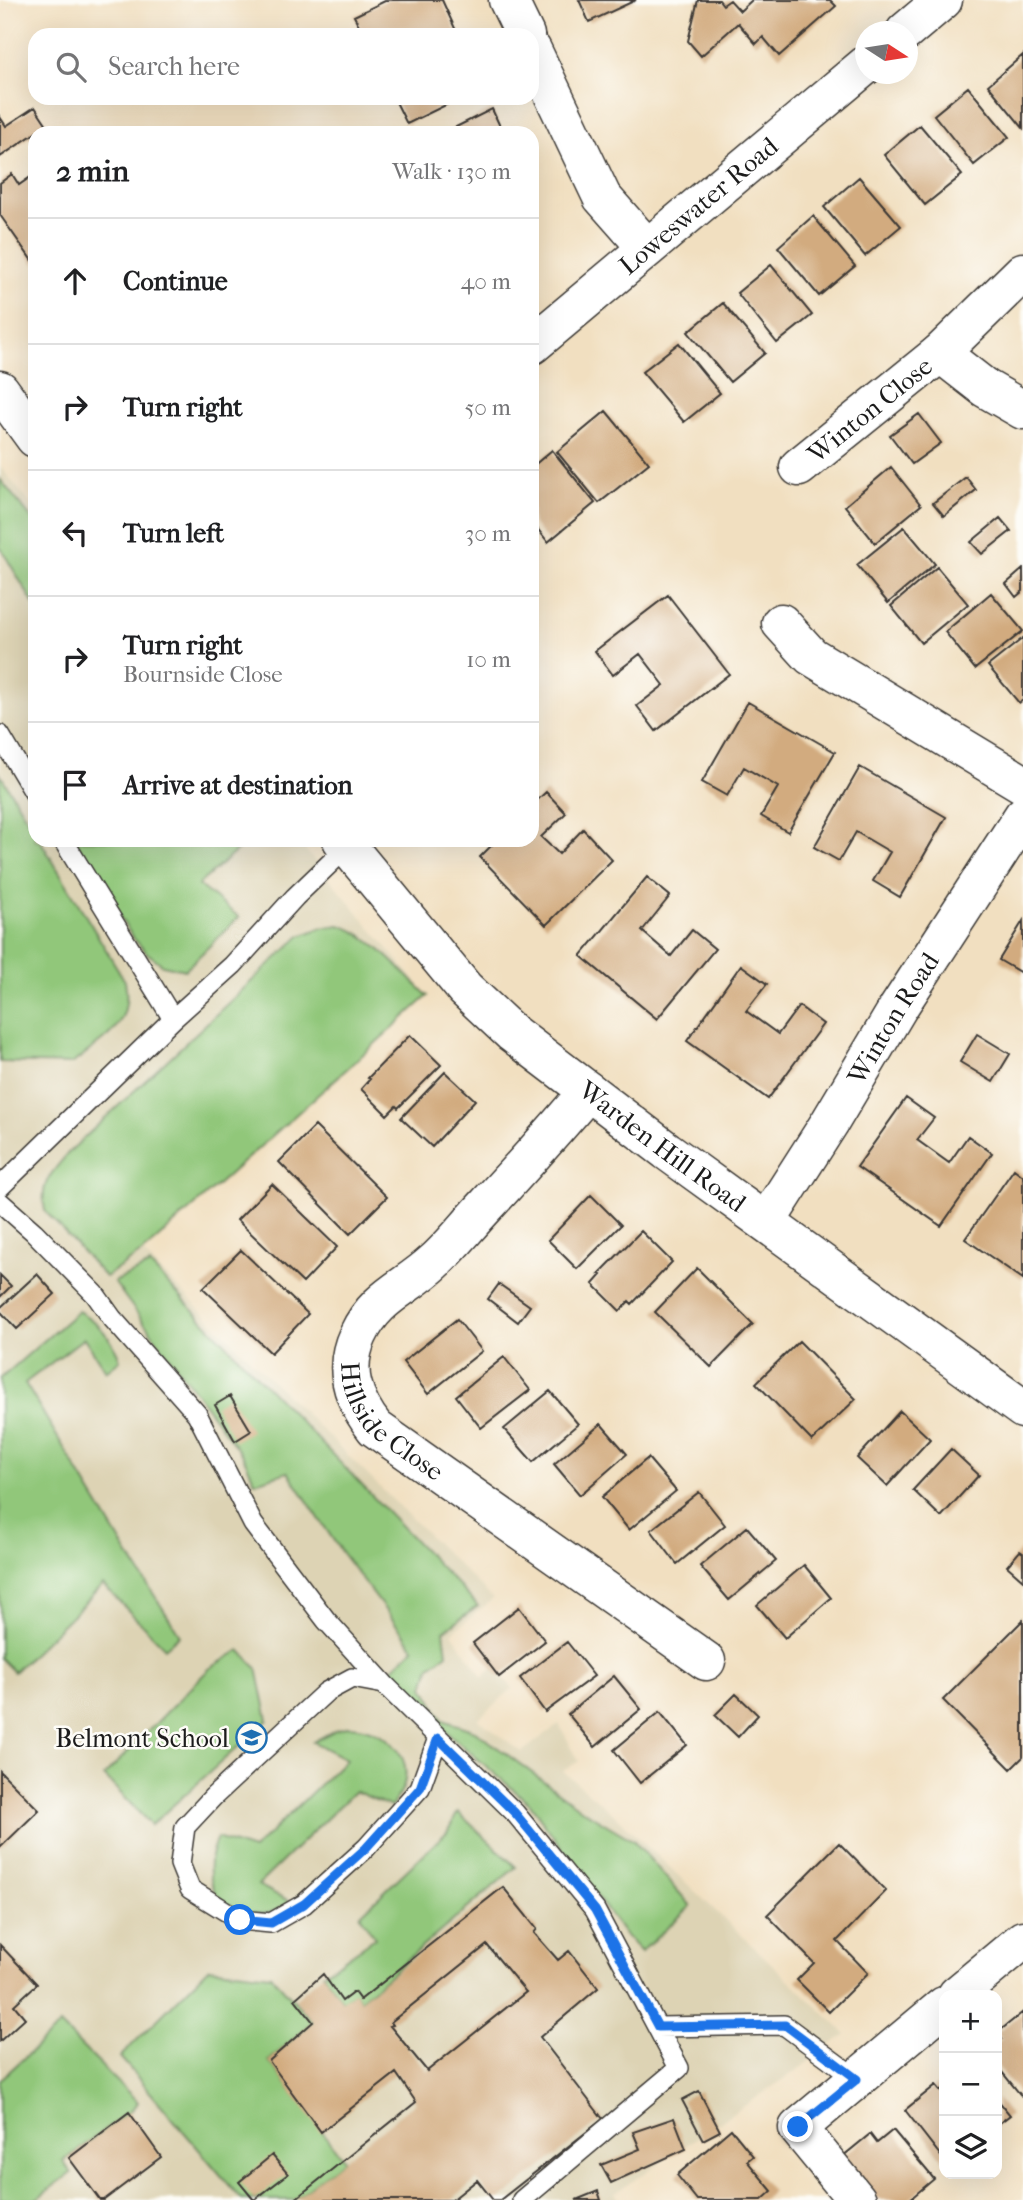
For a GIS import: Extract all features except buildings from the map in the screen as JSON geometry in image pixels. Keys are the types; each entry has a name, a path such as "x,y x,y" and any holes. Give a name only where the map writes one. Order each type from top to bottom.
{"street":[{"path":"509,0 522,28"},
{"path":"918,21 943,0"},
{"path":"539,65 602,197 647,248"},
{"name":"Loweswater Road","path":"539,339 855,74"},
{"name":"Winton Close","path":"799,467 940,353 1023,272"},
{"name":"Winton Close","path":"940,353 985,388 1023,410"},
{"path":"0,390 28,428"},
{"path":"781,623 811,656 1023,784"},
{"name":"Winton Road","path":"766,1222 898,1008 1023,816"},
{"name":"Warden Hill Road","path":"347,847 466,989 512,1033 1023,1409"},
{"name":"Hillside Close","path":"588,1091 557,1129 434,1263 373,1308 357,1336 351,1360 352,1388 361,1410 385,1436 706,1661"},
{"path":"963,1990 1023,1940"},
{"path":"857,2200 798,2127 939,2010"}],"lane":[{"path":"0,735 28,782"},
{"path":"67,847 173,1019"},
{"path":"0,1187 173,1019 233,965 340,847"},
{"path":"0,1202 34,1232 95,1294 112,1318 197,1413 253,1524 326,1620 384,1684 515,1813 595,1910 680,2068 522,2200"},
{"path":"384,1684 352,1678 326,1692 213,1797 186,1827 180,1864 190,1889 240,1920 271,1923 304,1904 366,1848 420,1788 438,1738"},
{"path":"658,2027 785,2025 857,2079"}],"shaded area":[{"name":"Belmont School","path":"0,466 28,501 28,847 303,847 428,996 143,1253 493,1599 452,1633 483,1678 492,1668 513,1688 478,1719 522,1752 559,1724 579,1761 563,1771 611,1812 846,2034 796,2071 615,2193 619,2200 0,2200"}],"green space":[{"path":"0,479 28,514 28,594 0,547"},
{"path":"0,774 28,820 28,847 44,847 125,981 127,997 125,1010 114,1030 72,1064 0,1062"},
{"path":"79,847 241,847 198,885 239,917 185,970 163,965 134,939 90,871"},
{"path":"339,925 374,945 428,996 143,1252 105,1277 45,1211 44,1192 48,1178 69,1152 300,936"},
{"path":"150,1265 478,1606 444,1631 447,1654 430,1666 424,1687 443,1720 475,1731 584,1811 634,1841 691,1906 641,1952 624,1934 530,1804 383,1677 414,1648 342,1553 288,1472 255,1482 244,1458 114,1282"},
{"path":"78,1311 104,1332 114,1345 120,1360 106,1371 84,1338 25,1383 180,1635 165,1648 103,1585 14,1672 0,1658 0,1379"},
{"path":"240,1650 257,1668 268,1720 151,1825 104,1776 209,1669"},
{"path":"349,1726 373,1731 400,1753 404,1763 403,1788 391,1807 355,1791 258,1885 291,1902 266,1914 250,1913 225,1903 212,1886 210,1875 212,1850 217,1838 253,1850 346,1759 313,1742"},
{"path":"458,1812 516,1867 360,2000 354,1993 342,2001 323,1974 375,1938 360,1915 447,1832"},
{"path":"209,1968 271,1975 313,2022 269,2061 344,2160 294,2200 242,2200 120,2057"},
{"path":"60,2025 138,2102 129,2112 63,2161 71,2173 35,2200 0,2200 0,2080"}],"place":[{"name":"Belmont School","path":"252,1738"}],"route":[{"path":"240,1920 271,1923 304,1904 366,1848 420,1788 438,1738 515,1813 595,1910 658,2027 785,2025 857,2079 798,2127"}]}
